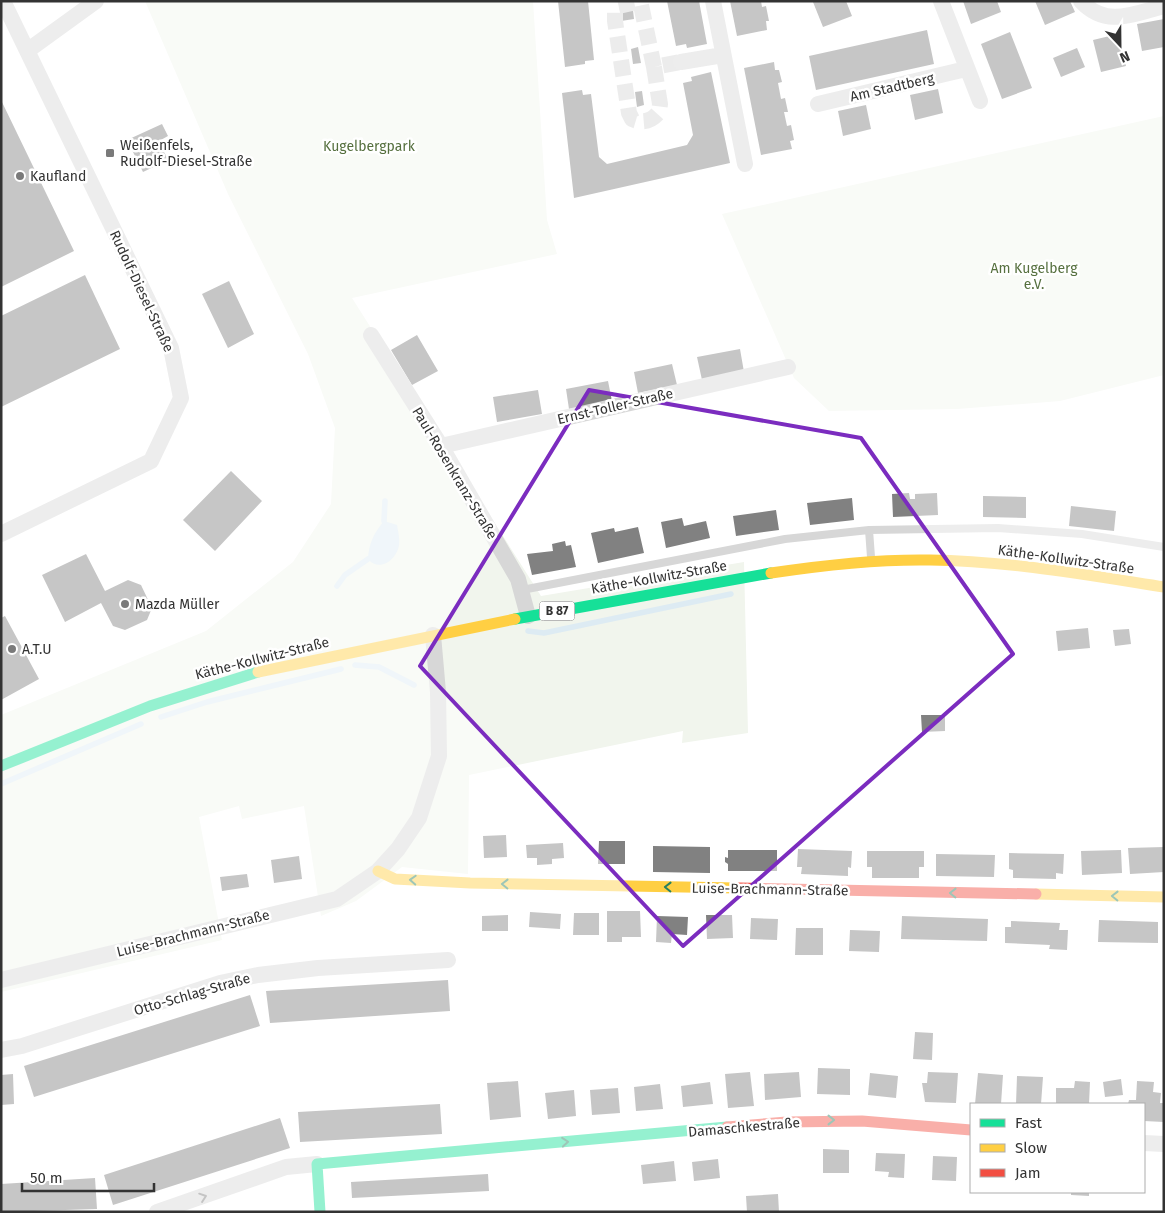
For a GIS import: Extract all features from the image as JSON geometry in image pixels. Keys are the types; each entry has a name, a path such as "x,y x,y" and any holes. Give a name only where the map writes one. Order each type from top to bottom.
{"street":[{"name":"Rudolf-Diesel-Straße","path":"1,534 151,461 181,398 171,348 3,1"},
{"path":"27,51 96,1"},
{"path":"713,1 745,164"},
{"path":"941,1 980,101"},
{"path":"1081,1 1089,10 1101,16 1115,18 1164,6"},
{"path":"681,62 723,56"},
{"name":"Am Stadtberg","path":"818,104 966,69"},
{"name":"Paul-Rosenkranz-Straße","path":"371,335 441,446 522,590 528,616"},
{"name":"Ernst-Toller-Straße","path":"441,446 788,367"},
{"name":"Käthe-Kollwitz-Straße","path":"1,766 130,712 202,688 300,661 528,616 765,574 872,562 946,560 1001,564 1164,587"},
{"name":"Luise-Brachmann-Straße","path":"1,980 337,899 378,871 398,849 419,818 439,756 438,692 432,635"},
{"name":"Luise-Brachmann-Straße","path":"378,871 395,879 470,883 1164,897"},
{"name":"Otto-Schlag-Straße","path":"1,1050 22,1046 220,983 258,975 318,968 448,960"},
{"name":"Damaschkestraße","path":"317,1164 819,1120 862,1121 970,1130"},
{"path":"1145,1143 1164,1144"},
{"path":"157,1212 286,1166 317,1164 320,1212"}],"lane":[{"path":"522,590 785,539 869,530 998,528 1082,534 1164,547"},
{"path":"869,530 872,562"}],"highlighted area":[{"path":"589,390 861,438 1013,654 683,946 420,666"}],"green space":[{"name":"Kugelbergpark","path":"145,1 533,1 547,220 557,254 352,298 541,596 744,562 748,733 682,743 683,731 469,775 468,874 402,867 356,901 321,916 304,806 242,819 239,806 199,817 222,940 1,992 1,715 206,631 293,562 331,504 335,428 308,354 228,194"},
{"name":"Am Kugelberg e.V.","path":"1164,116 1164,375 1060,401 957,409 829,411 794,378 722,214"}],"shaded area":[{"path":"384,521 397,525 399,545 398,550 391,559 378,565 368,559 373,538"}],"building":[{"path":"558,1 588,1 594,60 585,61 585,64 565,67"},
{"path":"619,1 632,1 634,19 621,21"},
{"path":"667,1 699,1 707,44 687,48 686,44 676,46"},
{"path":"730,1 761,1 762,7 766,6 769,21 766,21 767,30 737,36"},
{"path":"846,1 852,16 823,27 813,2"},
{"path":"963,1 997,1 1001,12 971,24"},
{"path":"1035,1 1070,1 1075,12 1045,25"},
{"path":"1164,19 1164,47 1142,51 1137,24"},
{"path":"927,30 934,64 816,90 809,56"},
{"path":"1010,32 1032,88 1002,99 981,44"},
{"path":"1118,34 1126,66 1101,72 1093,40"},
{"path":"638,47 641,63 633,64 631,49"},
{"path":"1077,48 1085,67 1061,77 1053,58"},
{"path":"774,62 775,70 779,70 782,82 778,83 781,99 785,98 788,112 784,112 787,126 791,125 794,140 790,141 792,149 761,155 744,68"},
{"path":"711,72 730,163 574,198 562,93 582,90 583,95 591,94 599,157 607,164 687,145 693,135 683,83 692,81 691,77"},
{"path":"938,89 943,113 915,120 910,95"},
{"path":"642,91 644,105 637,107 635,92"},
{"name":"Kaufland","path":"1,100 74,251 1,287"},
{"path":"866,105 871,129 843,136 838,111"},
{"path":"162,124 168,136 159,141 168,160 143,172 127,140"},
{"path":"85,275 120,349 1,407 1,316"},
{"path":"229,281 254,334 228,348 202,294"},
{"path":"417,335 438,371 412,385 391,350"},
{"path":"740,349 744,372 702,380 697,357"},
{"path":"672,364 677,385 638,393 634,372"},
{"path":"608,381 612,401 569,409 566,389"},
{"path":"538,390 542,414 497,422 493,397"},
{"path":"231,471 262,501 215,551 183,520"},
{"path":"909,493 910,499 915,499 915,494 937,493 938,515 893,517 892,494"},
{"path":"983,496 1026,497 1026,518 983,517"},
{"path":"852,498 854,520 810,525 807,503"},
{"path":"1071,506 1116,511 1114,531 1069,526"},
{"path":"776,510 779,530 736,536 733,516"},
{"path":"682,518 684,526 706,521 710,538 666,548 661,522"},
{"path":"638,527 644,553 598,563 591,533 614,528 615,532"},
{"path":"565,541 566,546 571,545 576,567 532,575 527,554 553,551 552,544"},
{"path":"86,554 105,591 128,580 141,585 152,608 147,620 125,630 113,626 101,603 65,622 42,575"},
{"name":"A.T.U","path":"5,616 39,679 1,700 1,618"},
{"path":"1088,628 1090,648 1058,651 1056,631"},
{"path":"1129,629 1131,644 1115,646 1113,630"},
{"path":"921,715 945,715 945,731 922,732"},
{"path":"506,835 507,857 484,858 483,836"},
{"path":"599,841 625,841 625,864 598,864"},
{"path":"563,843 564,858 552,859 552,864 537,865 537,858 527,858 526,845"},
{"path":"653,846 710,847 710,873 653,872"},
{"path":"1164,847 1164,872 1130,874 1128,848"},
{"path":"798,849 852,851 851,868 848,867 848,876 801,874 802,867 797,867"},
{"path":"728,850 777,850 777,871 728,871 725,857 728,858"},
{"path":"1121,850 1122,873 1082,875 1081,851"},
{"path":"867,851 924,851 924,867 919,867 919,878 872,878 872,867 867,867"},
{"path":"1009,853 1064,854 1063,874 1056,873 1056,879 1013,878 1013,870 1009,869"},
{"path":"936,854 995,855 994,877 936,876"},
{"path":"299,856 302,879 274,883 271,860"},
{"path":"247,874 249,887 222,891 220,877"},
{"path":"607,911 640,911 641,937 622,937 622,942 607,942"},
{"path":"530,912 561,914 560,929 529,927"},
{"path":"574,913 599,913 599,935 573,935"},
{"path":"508,915 508,931 482,931 482,916"},
{"path":"706,915 732,915 733,938 707,939"},
{"path":"657,916 688,917 687,935 672,934 671,943 656,942"},
{"path":"902,916 988,919 987,941 901,939"},
{"path":"751,918 778,919 777,940 750,939"},
{"path":"1099,920 1158,922 1158,943 1098,942"},
{"path":"1011,921 1060,923 1059,930 1068,930 1067,950 1049,949 1050,945 1005,943 1005,927 1011,927"},
{"path":"796,928 823,928 823,955 795,955"},
{"path":"850,930 880,931 879,952 849,951"},
{"path":"448,980 450,1011 270,1023 266,991"},
{"path":"250,995 260,1026 34,1097 24,1066"},
{"path":"915,1032 933,1033 932,1060 913,1059"},
{"path":"818,1068 850,1069 850,1095 817,1094"},
{"path":"750,1072 754,1106 728,1108 725,1074"},
{"path":"799,1072 801,1097 765,1100 764,1074"},
{"path":"928,1072 958,1073 956,1103 925,1102 922,1083 927,1083"},
{"path":"870,1073 898,1076 896,1098 868,1095"},
{"path":"978,1073 1003,1075 1001,1103 975,1103"},
{"path":"13,1074 14,1104 1,1105 1,1075"},
{"path":"1017,1076 1043,1077 1041,1103 1016,1103"},
{"path":"1121,1079 1123,1095 1105,1097 1103,1082"},
{"path":"518,1081 521,1117 490,1120 487,1083"},
{"path":"1075,1081 1090,1082 1089,1103 1056,1103 1056,1088 1074,1088"},
{"path":"1137,1081 1154,1082 1153,1092 1161,1093 1160,1103 1164,1103 1164,1122 1145,1121 1145,1103 1128,1103 1129,1100 1136,1100"},
{"path":"710,1082 713,1104 683,1107 681,1086"},
{"path":"660,1084 663,1109 636,1111 634,1087"},
{"path":"618,1088 620,1113 592,1115 590,1090"},
{"path":"574,1090 576,1116 548,1119 545,1093"},
{"path":"440,1104 442,1134 300,1142 298,1112"},
{"path":"280,1118 290,1148 113,1205 104,1175"},
{"path":"823,1149 849,1150 849,1173 823,1173"},
{"path":"876,1153 905,1154 904,1178 888,1177 889,1172 875,1171"},
{"path":"933,1156 957,1157 956,1181 932,1180"},
{"path":"718,1159 720,1178 694,1181 692,1162"},
{"path":"674,1161 676,1181 643,1184 641,1165"},
{"path":"488,1174 489,1191 352,1198 351,1182"},
{"path":"95,1178 97,1209 1,1212 1,1184"},
{"path":"1071,1193 1089,1193 1089,1196 1071,1195"},
{"path":"778,1194 779,1212 747,1212 746,1196"}],"waterway":[{"path":"384,521 385,501"},
{"path":"337,586 345,575 368,559"},
{"path":"528,631 544,633 731,594"},
{"path":"355,665 379,667 414,685"},
{"path":"161,717 207,702 341,669"},
{"path":"1,784 141,724"}],"tunnel":[{"path":"654,67 660,104 659,112 647,121 632,119 629,113 615,21 615,12 618,6 636,2 641,5 654,67 681,62"}],"traffic: fast":[{"path":"515,619 771,573"},
{"path":"1,766 150,706 258,672"},
{"path":"320,1212 317,1164 727,1127"}],"traffic: slow":[{"path":"771,573 870,562 910,560 960,561 1048,569 1164,587"},
{"path":"258,672 515,619"},
{"path":"378,871 395,879 470,883 737,888"},
{"path":"1036,894 1164,897"}],"traffic: jam":[{"path":"737,888 1036,894"},
{"path":"727,1127 787,1122 862,1121 970,1130"}],"place":[{"name":"Weißenfels, Rudolf-Diesel-Straße","path":"110,153"},
{"name":"Kaufland","path":"20,176"},
{"name":"Mazda Müller","path":"125,604"},
{"name":"A.T.U","path":"12,649"}]}
